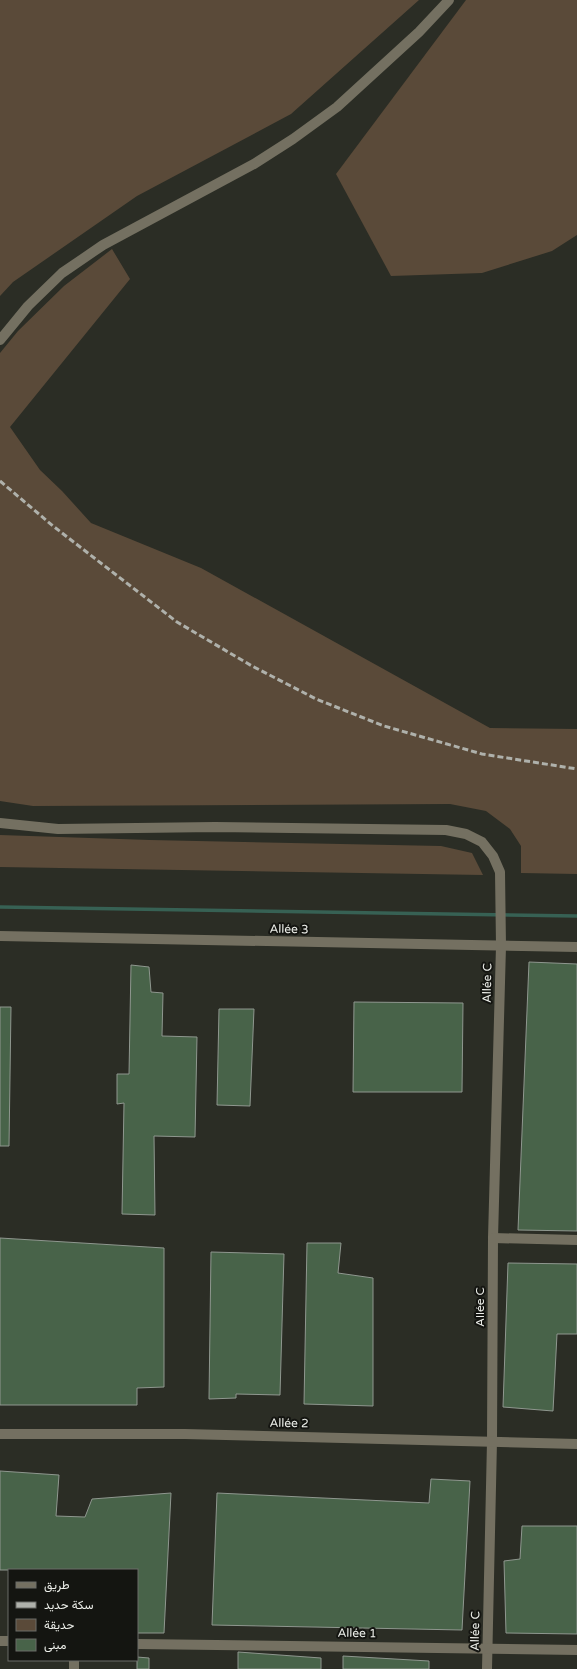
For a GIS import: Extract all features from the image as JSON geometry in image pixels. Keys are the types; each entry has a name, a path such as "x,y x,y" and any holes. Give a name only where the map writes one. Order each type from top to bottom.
{"street":[{"path":"0,340 28,306 62,273 128,230 254,164 293,139 337,107 419,32 449,0"},
{"name":"Allée C","path":"0,823 58,830 215,827 446,830 466,834 482,842 493,856 500,872 500,941 493,1238 492,1441 487,1669"},
{"name":"Allée 3","path":"0,936 500,941 577,947"},
{"path":"493,1238 577,1240"},
{"name":"Allée 2","path":"0,1434 185,1434 577,1444"},
{"name":"Allée 1","path":"138,1644 577,1650"}],"green space":[{"path":"0,0 419,0 291,114 137,196 13,282 0,296"},
{"path":"466,0 577,0 577,235 552,251 482,273 391,276 336,174"},
{"path":"112,249 130,279 10,427 40,470 62,491 91,523 201,568 490,728 577,729 577,874 521,873 521,846 510,829 486,811 450,804 33,806 0,801 0,353 18,331 64,286"},
{"path":"0,835 150,840 441,846 472,853 483,875 0,867"}],"building":[{"path":"529,962 577,964 577,1231 518,1230"},
{"path":"131,965 149,967 151,992 163,993 162,1036 197,1037 195,1137 154,1136 155,1215 122,1214 124,1103 117,1104 117,1074 129,1074"},
{"path":"354,1002 463,1003 462,1092 353,1092"},
{"path":"0,1007 11,1007 9,1146 0,1146"},
{"path":"219,1009 254,1009 250,1106 217,1105"},
{"path":"0,1238 164,1248 164,1387 137,1388 137,1405 0,1405"},
{"path":"307,1243 341,1243 338,1273 373,1278 373,1406 304,1404"},
{"path":"211,1252 284,1254 280,1395 236,1394 236,1398 209,1399"},
{"path":"508,1263 577,1264 577,1334 557,1334 553,1411 503,1407"},
{"path":"0,1471 59,1475 56,1516 85,1517 92,1499 171,1493 164,1633 138,1633 138,1569 0,1570"},
{"path":"431,1479 470,1481 462,1630 212,1625 217,1493 429,1503"},
{"path":"522,1526 577,1526 577,1634 506,1633 504,1561 520,1559"},
{"path":"238,1652 321,1658 321,1669 238,1669"},
{"path":"343,1656 429,1661 429,1669 343,1669"},
{"path":"138,1657 149,1658 149,1669 137,1669"}],"waterway":[{"path":"0,907 577,916"}],"railway":[{"path":"0,481 53,526 177,622 252,666 316,699 384,726 482,754 577,769"}]}
